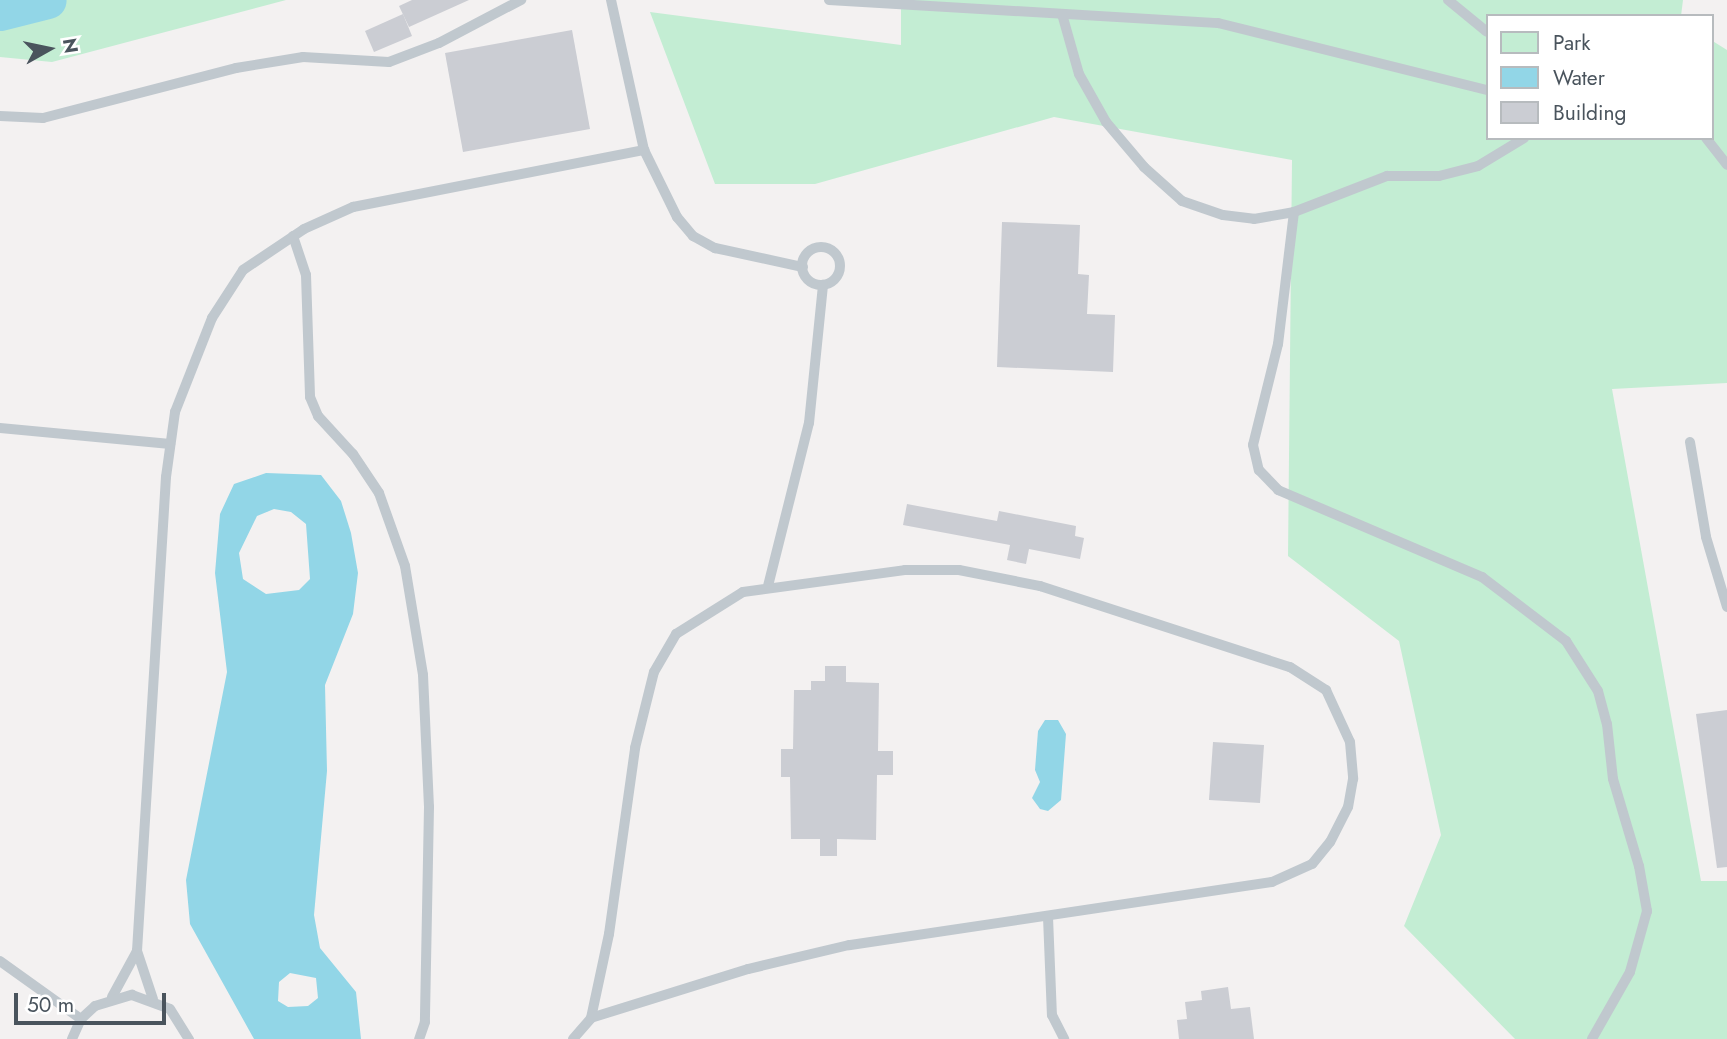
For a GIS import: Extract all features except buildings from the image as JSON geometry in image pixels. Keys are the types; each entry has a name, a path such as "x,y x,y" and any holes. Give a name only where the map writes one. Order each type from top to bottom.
{"lane":[{"path":"0,116 43,118 236,68 303,57 389,62 439,43 521,0"},
{"path":"611,0 645,150 664,197 693,236 715,248 803,267"},
{"path":"830,0 1218,23 1486,90"},
{"path":"1448,0 1486,32"},
{"path":"1062,14 1079,74 1106,122 1144,167 1182,201 1223,215 1254,219 1294,212 1387,176 1439,176 1478,166 1521,140"},
{"path":"1708,140 1727,165"},
{"path":"153,999 136,951 153,645 170,444 191,362 212,318 243,270 293,236 353,207 645,150"},
{"path":"1294,212 1278,344 1253,445 1259,470 1278,490 1482,577 1566,641 1598,691 1607,724 1613,779 1639,866 1647,911 1630,972 1592,1039"},
{"path":"293,236 306,275 310,397 318,416 353,454 379,493 405,566 423,675 429,807 425,1022 419,1039"},
{"path":"826,248 836,254 840,265 837,277 823,285 807,278 803,267 805,256 814,249 826,248"},
{"path":"768,586 809,423 823,285"},
{"path":"0,428 170,444"},
{"path":"1690,442 1706,537 1727,607"},
{"path":"578,1037 591,1018 609,934 635,748 654,672 676,634 743,592 768,586 905,570 959,570 1040,586 1290,667 1326,690 1350,742 1353,779 1348,807 1330,842 1312,864 1272,882 849,945 748,969 591,1018"},
{"path":"1048,917 1052,1015 1064,1039"},
{"path":"72,1039 81,1019 112,997 136,951"},
{"path":"0,961 81,1019"},
{"path":"112,997 132,995 153,999 170,1009 189,1039"}],"green space":[{"path":"0,0 286,0 52,62 0,57"},
{"path":"901,0 1683,0 1681,14 1486,14 1486,140 1713,140 1713,41 1727,50 1727,383 1612,389 1701,881 1727,881 1727,1039 1515,1039 1404,926 1441,835 1399,641 1288,556 1292,160 1054,117 815,184 715,184 650,12 901,45"}],"water":[{"path":"266,473 321,475 341,501 351,533 358,573 353,614 325,685 327,771 314,915 320,948 356,992 361,1039 254,1039 190,924 186,880 227,672 215,573 220,514 234,484","holes":["274,509 291,512 306,524 310,579 299,590 266,594 243,579 239,553 257,516","290,973 316,978 318,998 308,1006 288,1007 278,1001 279,982"]},
{"path":"1045,720 1058,720 1066,734 1061,800 1048,811 1040,809 1032,798 1040,782 1035,770 1038,731"}],"waterway":[{"path":"0,12 48,0"}]}
